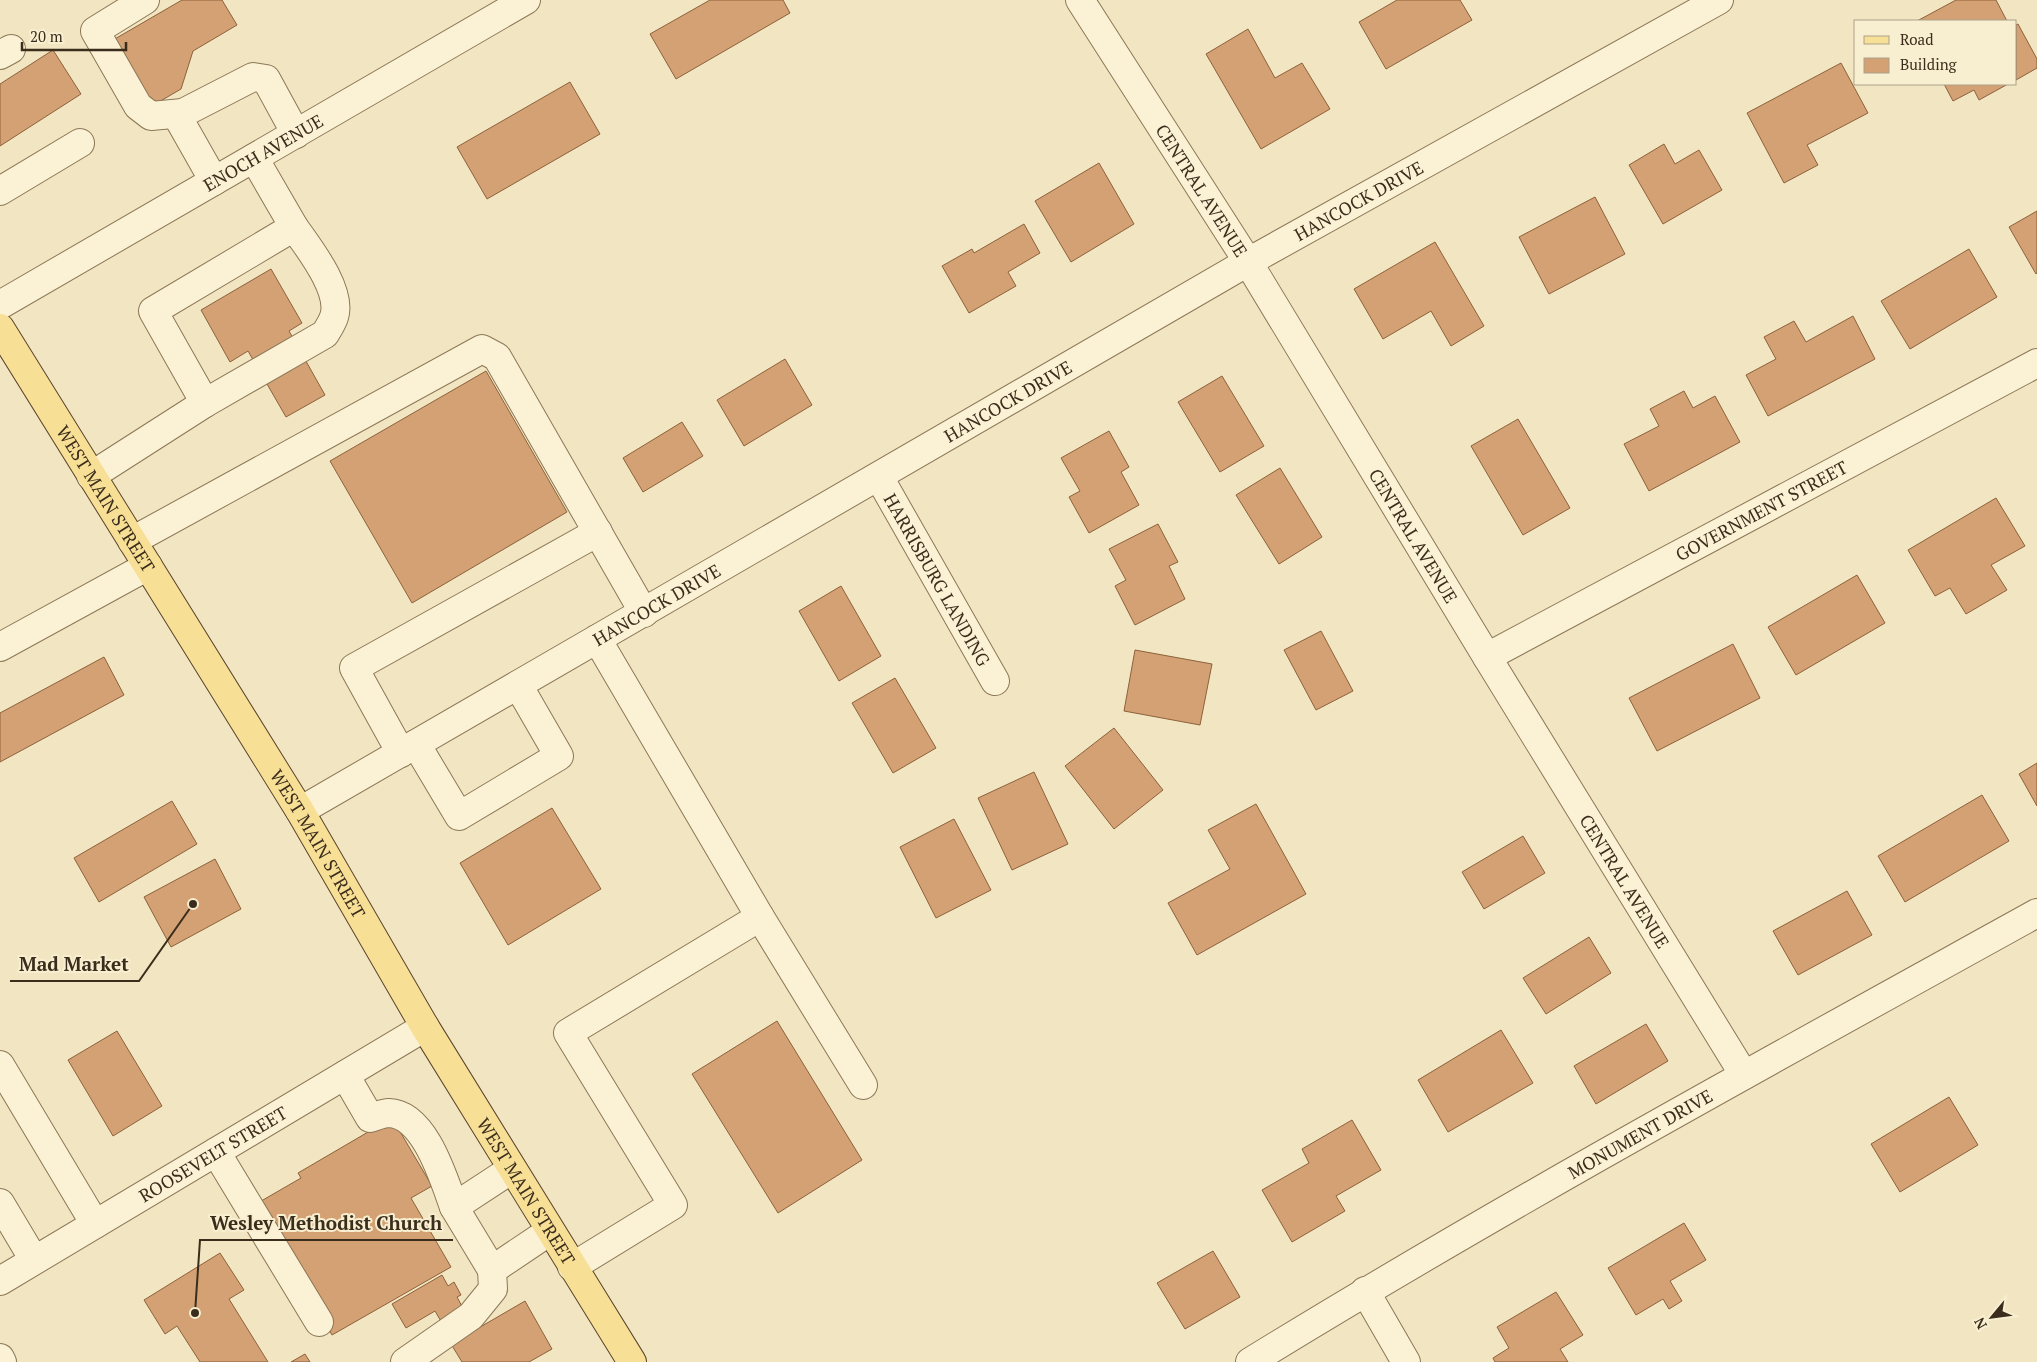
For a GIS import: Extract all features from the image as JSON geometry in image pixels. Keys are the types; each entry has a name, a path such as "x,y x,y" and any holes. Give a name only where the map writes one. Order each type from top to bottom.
{"main road":[{"name":"WEST MAIN STREET","path":"0,328 300,811 425,1027 632,1362"}],"street":[{"path":"145,0 95,31 138,106 151,116 183,113 253,77 266,79 296,134"},
{"name":"ENOCH AVENUE","path":"0,305 526,0"},
{"name":"CENTRAL AVENUE","path":"1080,0 1248,262 1487,657 1744,1075"},
{"name":"HANCOCK DRIVE","path":"300,811 1248,262 1719,0"},
{"path":"183,113 180,121 214,181"},
{"path":"0,190 80,143"},
{"path":"91,476 205,402 325,334 335,315 333,292 323,270 294,227 254,158"},
{"path":"205,402 152,311 294,227"},
{"path":"132,541 482,349 497,357 644,613"},
{"name":"GOVERNMENT STREET","path":"1487,657 2037,363"},
{"name":"HARRISBURG LANDING","path":"879,477 994,681"},
{"path":"518,685 558,756 459,816 354,668 598,532"},
{"path":"0,647 148,566"},
{"path":"598,639 760,918 863,1085"},
{"name":"MONUMENT DRIVE","path":"1250,1362 1365,1291 1744,1075 2037,913"},
{"path":"572,1267 673,1205 568,1033 760,918"},
{"name":"ROOSEVELT STREET","path":"0,1281 425,1027"},
{"path":"0,1065 95,1224"},
{"path":"345,1075 370,1118 390,1113 414,1125 428,1144 454,1207 492,1270 493,1289 471,1316 405,1362"},
{"path":"216,1152 319,1322"},
{"path":"454,1207 512,1169"},
{"path":"0,1203 34,1260"},
{"path":"492,1270 550,1231"},
{"path":"1365,1291 1406,1362"},
{"path":"0,1358 2,1362"}],"building":[{"path":"182,0 222,0 237,25 193,51 181,89 152,106 113,40"},
{"path":"710,0 783,0 790,13 676,79 650,34"},
{"path":"1397,0 1460,0 1472,20 1386,69 1359,22"},
{"path":"1956,0 1996,0 2006,20 1919,20"},
{"path":"2017,24 2037,59 2037,68 2017,79"},
{"path":"1248,29 1275,78 1302,63 1330,109 1261,149 1206,54"},
{"path":"53,50 81,94 0,146 0,84"},
{"path":"1841,63 1868,113 1807,145 1818,165 1784,183 1747,113"},
{"path":"570,82 600,134 487,199 457,147"},
{"path":"1945,85 2006,85 1979,100 1974,90 1953,101"},
{"path":"1664,144 1675,164 1699,150 1722,190 1663,224 1629,165"},
{"path":"1099,163 1134,224 1071,262 1035,201"},
{"path":"1595,197 1625,254 1549,294 1519,237"},
{"path":"2037,211 2037,273 2036,274 2009,227"},
{"path":"1024,224 1040,253 1008,272 1016,286 969,313 942,266 972,249 974,253"},
{"path":"1435,242 1484,326 1451,346 1431,311 1383,339 1354,289"},
{"path":"1969,249 1997,297 1910,349 1881,301"},
{"path":"271,269 302,323 289,331 325,395 286,417 248,351 230,362 201,310"},
{"path":"1853,316 1875,359 1768,416 1746,375 1776,359 1764,337 1794,321 1806,342"},
{"path":"785,359 812,405 744,446 717,400"},
{"path":"486,371 567,512 412,603 330,461"},
{"path":"1222,376 1264,446 1220,472 1178,402"},
{"path":"1684,391 1693,408 1715,396 1740,442 1649,491 1624,444 1659,426 1650,409"},
{"path":"1518,419 1570,508 1523,535 1471,446"},
{"path":"682,422 703,456 643,492 623,458"},
{"path":"1109,431 1129,467 1121,472 1139,505 1089,533 1069,497 1080,491 1061,458"},
{"path":"1280,468 1322,537 1279,564 1236,495"},
{"path":"1996,498 2025,546 1991,565 2007,590 1966,614 1950,588 1935,596 1908,550"},
{"path":"1158,524 1178,562 1169,566 1185,599 1135,625 1115,586 1126,580 1109,549"},
{"path":"1857,575 1885,623 1796,675 1768,627"},
{"path":"841,586 881,656 839,681 799,611"},
{"path":"1321,631 1353,691 1316,710 1284,650"},
{"path":"1733,644 1760,698 1657,751 1629,698"},
{"path":"1135,650 1212,664 1200,725 1124,711"},
{"path":"104,657 124,695 0,762 0,713"},
{"path":"895,678 936,748 893,773 852,703"},
{"path":"1114,728 1163,790 1114,829 1065,766"},
{"path":"2037,763 2037,806 2019,774"},
{"path":"1034,772 1068,844 1012,870 978,798"},
{"path":"1982,795 2009,841 1905,902 1878,856"},
{"path":"172,801 197,844 99,902 74,858"},
{"path":"1256,804 1306,894 1197,955 1168,903 1230,869 1208,830"},
{"path":"552,808 601,889 508,945 460,863"},
{"path":"954,819 991,890 936,918 900,847"},
{"path":"1523,836 1545,873 1484,909 1462,872"},
{"path":"215,859 241,909 171,947 144,897"},
{"path":"1847,891 1872,935 1798,975 1773,931"},
{"path":"1589,937 1611,973 1546,1014 1523,978"},
{"path":"777,1021 862,1160 778,1213 692,1074"},
{"path":"1646,1024 1668,1061 1596,1104 1574,1066"},
{"path":"1501,1030 1533,1083 1448,1132 1418,1080"},
{"path":"117,1031 162,1106 113,1136 68,1060"},
{"path":"1949,1097 1978,1145 1900,1192 1871,1144"},
{"path":"392,1118 432,1186 411,1198 451,1267 332,1335 256,1204 301,1178 298,1173"},
{"path":"1352,1120 1381,1170 1336,1196 1345,1211 1292,1242 1262,1190 1309,1163 1302,1149"},
{"path":"1684,1223 1706,1260 1670,1281 1682,1301 1669,1309 1663,1299 1636,1315 1608,1268"},
{"path":"1213,1251 1240,1297 1185,1329 1157,1283"},
{"path":"220,1253 244,1290 229,1299 268,1362 200,1362 177,1326 165,1334 144,1300"},
{"path":"442,1275 448,1286 454,1282 461,1295 457,1297 464,1310 442,1323 435,1311 406,1328 392,1304"},
{"path":"1556,1292 1583,1335 1560,1349 1568,1362 1495,1362 1493,1358 1509,1348 1497,1327"},
{"path":"525,1301 552,1349 529,1362 462,1362 451,1344"},
{"path":"305,1354 310,1362 291,1362"}],"place":[{"name":"Mad Market","path":"193,904"},
{"name":"Wesley Methodist Church","path":"195,1313"}]}
